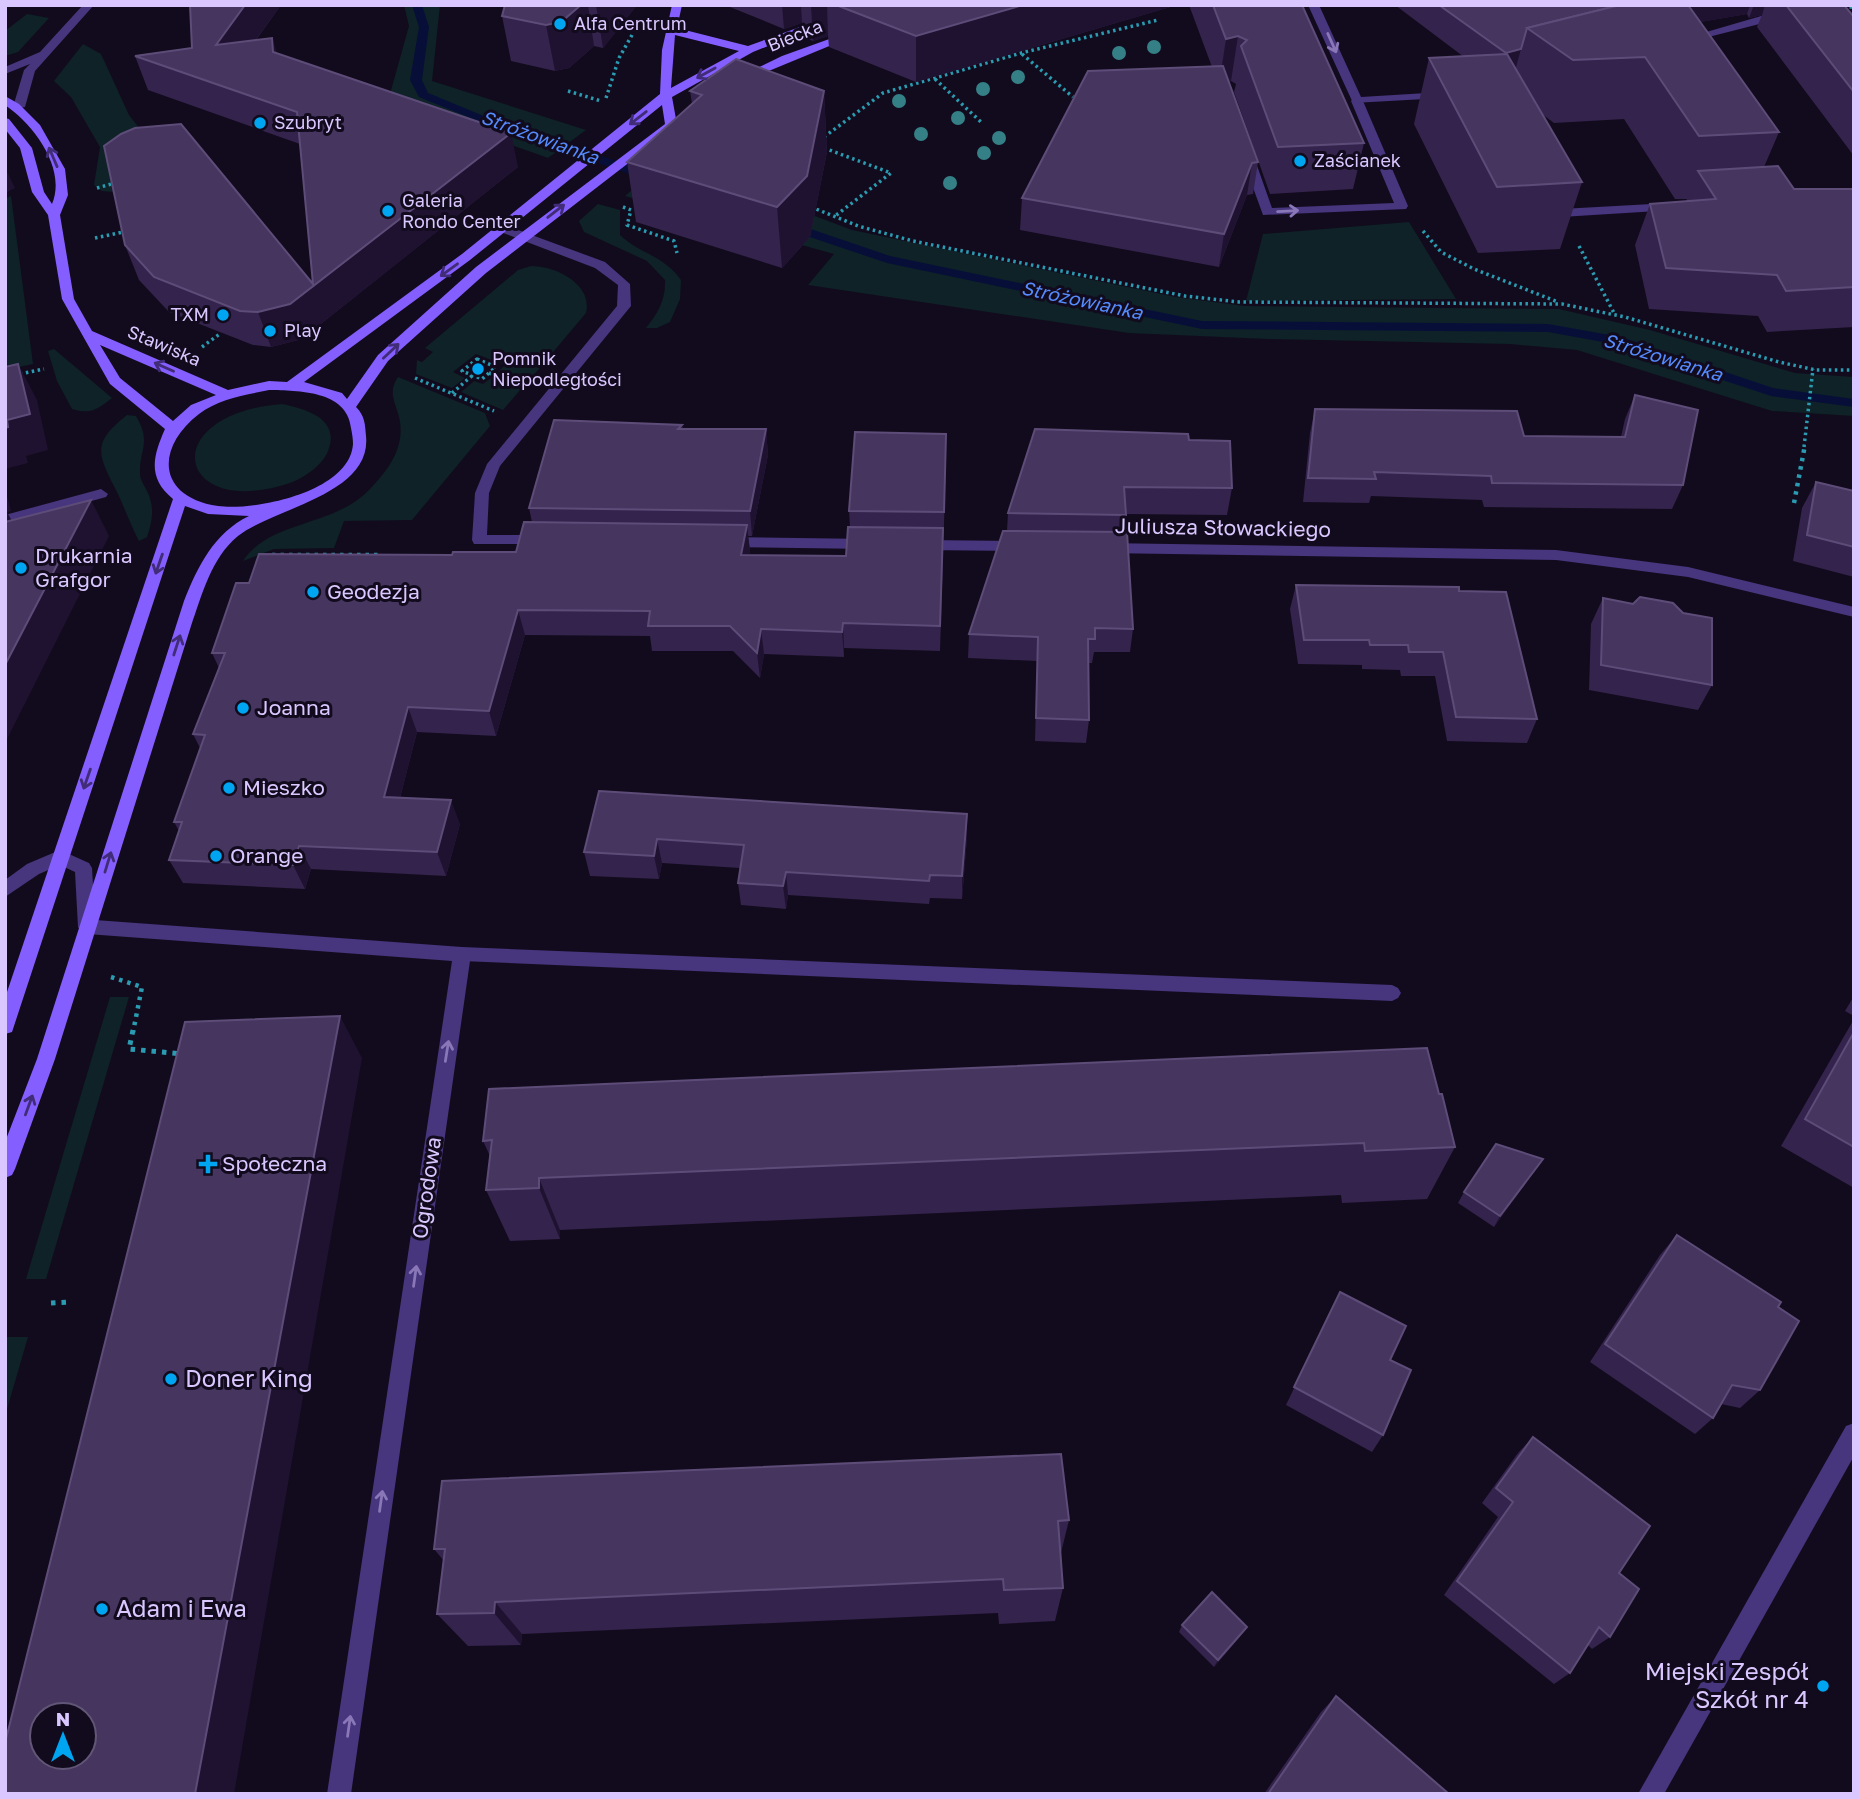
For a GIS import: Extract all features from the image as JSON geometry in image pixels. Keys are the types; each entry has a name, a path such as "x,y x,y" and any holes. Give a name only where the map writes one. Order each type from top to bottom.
{"main road":[{"path":"350,405 383,358 481,270 638,148 676,122 664,97 670,30 677,5"},
{"name":"Biecka","path":"292,384 502,228 664,97 749,50 838,18"},
{"path":"670,30 749,50"},
{"name":"Biecka","path":"734,82 828,41 866,30"},
{"name":"Stawiska","path":"5,99 19,107 43,135 57,164 62,193 54,215"},
{"name":"Stawiska","path":"5,121 26,148 38,192 54,215 68,299 87,334 115,381 172,428"},
{"name":"Stawiska","path":"87,334 226,394"},
{"path":"5,1169 46,1059 183,626 206,568 232,533 280,507 317,493 345,473 360,449 362,426 350,405 326,391 292,384 259,386 226,394 195,410 172,428 161,447 160,468 166,485 180,498 207,510 241,513 280,507"},
{"path":"5,1026 180,498"}],"street":[{"path":"19,107 30,70 89,5"},
{"path":"1243,145 1267,212 1402,206 1349,81 1313,5"},
{"path":"1671,45 1812,7"},
{"path":"5,71 45,51"},
{"path":"1357,101 1456,94"},
{"path":"1561,214 1685,206"},
{"path":"502,228 600,265 624,284 624,306 606,332 494,464 482,493 479,540 560,539"},
{"path":"5,520 101,494"},
{"path":"712,541 878,544"},
{"path":"905,544 1030,546"},
{"name":"Juliusza Słowackiego","path":"1085,547 1556,555 1688,572 1854,612"},
{"path":"5,890 33,869 60,857 83,868 87,927 462,954 1392,993"},
{"name":"Ogrodowa","path":"339,1794 462,954"},
{"path":"1650,1794 1854,1434"}],"path":[{"path":"1844,5 1854,8"},
{"path":"824,137 883,93 1021,53 1158,20"},
{"path":"568,91 605,102 619,58 638,26"},
{"path":"1021,53 1073,97"},
{"path":"935,78 981,121"},
{"path":"814,144 891,173 835,216"},
{"path":"114,184 120,175"},
{"path":"809,206 913,241 1185,296 1239,302 1562,304 1614,313 1758,356 1813,369 1854,370"},
{"path":"1402,206 1441,252 1474,269 1562,304"},
{"path":"631,210 627,225 674,241 677,253"},
{"path":"93,239 129,231"},
{"path":"197,351 221,333"},
{"path":"477,359 496,367 482,379 473,375 462,371 477,359"},
{"path":"18,375 44,369"},
{"path":"1794,503 1810,421 1813,369"},
{"path":"403,373 497,412"},
{"path":"489,373 516,383"},
{"path":"452,394 473,375"},
{"path":"267,557 278,554 385,555"},
{"path":"104,975 142,987 130,1049 187,1055"},
{"path":"51,1303 72,1302"}],"green space":[{"path":"404,5 440,5 432,81 586,130 548,158 388,101 409,26"},
{"path":"27,14 49,18 18,52 5,56 5,31"},
{"path":"83,44 101,54 129,115 161,156 116,174 111,182 113,192 102,191 94,185 100,147 71,97 54,81"},
{"path":"667,160 852,230 1176,297 1245,306 1559,309 1650,330 1795,373 1854,377 1854,416 1772,411 1577,350 1510,344 1129,333 808,285 834,254 625,196"},
{"path":"11,196 33,364 5,370 5,199"},
{"path":"598,204 620,210 620,235 666,265 681,280 680,299 670,322 657,328 646,328 660,306 665,287 665,280 647,261 584,232 579,221"},
{"path":"1409,222 1456,299 1246,301 1263,234"},
{"path":"531,266 561,273 578,285 587,303 586,313 527,383 498,372 505,365 476,354 453,372 465,378 452,388 416,374 417,360 422,362 433,352 425,348 518,270"},
{"path":"54,349 112,398 94,410 72,409 57,381 48,351"},
{"path":"398,377 485,413 490,426 412,520 344,521 334,548 274,549 243,561 255,547 270,538 322,518 356,501 377,481 389,466 400,441 400,422 393,394"},
{"path":"491,378 521,389 503,410 461,392 474,381 483,384"},
{"path":"282,404 310,412 325,422 331,438 327,454 319,465 290,483 251,491 222,488 203,477 195,462 198,443 214,426 241,412"},
{"path":"127,415 136,416 141,425 144,446 140,476 152,507 147,537 139,541 105,467 101,449 108,433"},
{"path":"110,997 129,997 46,1279 26,1279"},
{"path":"28,1337 5,1416 5,1338"}],"building":[{"path":"190,5 245,5 216,45 272,38 273,52 511,133 290,304 258,312 240,311 154,277 125,245 104,146 135,128 181,124 313,284 297,112 135,56 192,48"},
{"path":"505,5 581,5 561,22 546,25 502,16"},
{"path":"836,5 1023,5 916,36"},
{"path":"1213,5 1302,5 1364,143 1278,147 1241,46 1247,40 1238,36 1226,39"},
{"path":"1439,5 1620,5 1527,28 1521,49 1506,53"},
{"path":"1620,5 1688,5 1779,132 1699,136 1645,57 1573,60 1527,28"},
{"path":"1786,5 1844,5 1854,17 1854,92"},
{"path":"1507,54 1582,182 1497,187 1429,58"},
{"path":"736,59 824,91 807,176 777,207 627,162 702,95 690,91"},
{"path":"1223,66 1258,162 1252,163 1224,234 1022,198 1088,71"},
{"path":"1778,166 1794,189 1854,189 1854,287 1786,291 1777,275 1666,268 1650,204 1716,199 1698,171"},
{"path":"18,364 30,414 7,420 8,427 5,428 5,367"},
{"path":"1635,395 1698,410 1683,485 1492,483 1491,476 1374,472 1376,479 1308,478 1315,409 1517,411 1524,436 1625,437"},
{"path":"554,420 682,425 678,429 766,429 750,511 529,508"},
{"path":"1035,429 1188,434 1189,440 1230,441 1232,488 1124,487 1126,515 1008,513"},
{"path":"855,432 946,434 944,512 849,511"},
{"path":"1816,482 1854,491 1854,547 1807,535"},
{"path":"91,500 5,665 5,522"},
{"path":"524,522 747,525 741,555 846,556 848,527 943,528 940,626 843,623 842,632 761,629 757,653 730,626 648,626 650,611 518,610 489,711 408,707 384,797 451,800 437,852 299,846 293,865 169,860 182,822 174,822 205,735 193,734 225,653 212,653 236,583 249,583 259,554 452,555 453,552 516,552"},
{"path":"1003,531 1127,532 1133,629 1095,628 1095,639 1088,639 1089,720 1036,718 1038,637 969,634"},
{"path":"1296,585 1459,587 1459,591 1506,592 1537,719 1456,717 1443,652 1409,652 1408,645 1370,645 1369,640 1304,640"},
{"path":"1640,597 1673,603 1683,613 1712,618 1712,685 1601,665 1603,598 1633,604"},
{"path":"599,791 967,814 962,876 930,875 929,881 786,872 783,886 738,883 744,845 657,839 654,856 584,852"},
{"path":"340,1016 195,1794 5,1794 5,1743 185,1022"},
{"path":"1854,1032 1854,1147 1805,1119"},
{"path":"1427,1048 1455,1147 1365,1151 1364,1143 539,1178 539,1188 486,1190 492,1140 483,1141 489,1089"},
{"path":"1496,1144 1543,1159 1500,1216 1464,1192"},
{"path":"1677,1235 1781,1302 1778,1307 1799,1321 1760,1390 1732,1385 1713,1418 1605,1344"},
{"path":"1340,1292 1406,1326 1390,1360 1411,1370 1383,1435 1294,1387"},
{"path":"1533,1437 1650,1526 1619,1573 1639,1589 1610,1637 1599,1627 1570,1673 1457,1581 1513,1502 1496,1488"},
{"path":"1061,1454 1069,1520 1058,1521 1063,1588 1004,1590 1003,1579 495,1602 494,1613 437,1614 445,1549 434,1549 442,1481"},
{"path":"1212,1592 1247,1627 1218,1660 1182,1625"},
{"path":"1336,1696 1449,1794 1268,1794"}],"waterway":[{"name":"Stróżowianka","path":"417,5 424,27 416,80 423,95 487,121 648,176"},
{"name":"Stróżowianka","path":"790,226 887,259 1202,325 1548,328 1616,340 1771,392 1854,403"}],"place":[{"name":"Alfa Centrum","path":"560,24"},
{"name":"Szubryt","path":"260,123"},
{"name":"Zaścianek","path":"1300,161"},
{"name":"Galeria Rondo Center","path":"388,211"},
{"name":"TXM","path":"223,315"},
{"name":"Play","path":"270,331"},
{"name":"Pomnik Niepodległości","path":"478,369"},
{"name":"Drukarnia Grafgor","path":"21,568"},
{"name":"Geodezja","path":"313,592"},
{"name":"Joanna","path":"243,708"},
{"name":"Mieszko","path":"229,788"},
{"name":"Orange","path":"216,856"},
{"name":"Społeczna","path":"208,1164"},
{"name":"Doner King","path":"171,1379"},
{"name":"Adam i Ewa","path":"102,1609"},
{"name":"Miejski Zespół Szkół nr 4","path":"1823,1686"}]}
